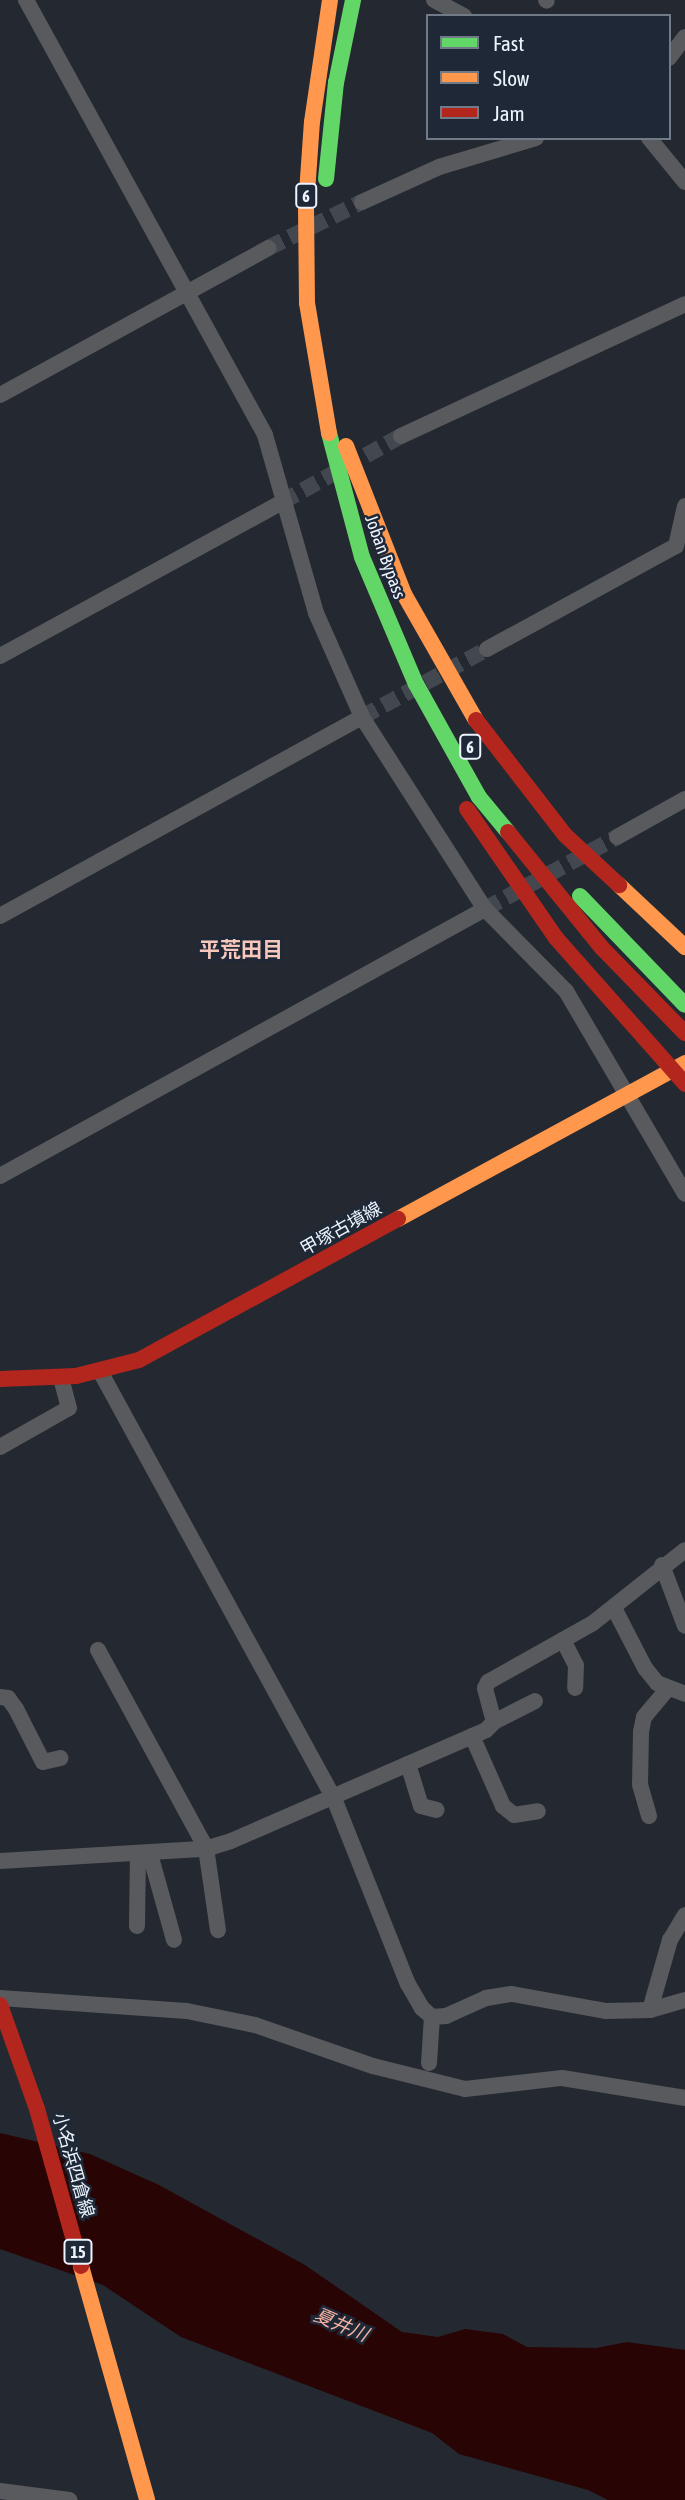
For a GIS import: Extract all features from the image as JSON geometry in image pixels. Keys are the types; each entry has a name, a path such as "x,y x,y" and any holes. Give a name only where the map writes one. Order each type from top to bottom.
{"main road":[{"name":"Joban Bypass","path":"330,0 315,87 306,207 307,303 320,392 341,489 362,557 443,737 479,797 545,881 683,1031"},
{"name":"Joban Bypass","path":"353,0 336,83 323,203 322,312 342,437 404,627 492,783 559,872 685,1005"},
{"path":"320,392 321,444 367,608 426,736 463,802 541,917 678,1067 685,1084"},
{"path":"342,437 404,594 477,722 565,835 685,947"},
{"name":"甲塚古墳線","path":"0,1379 61,1378 101,1373 160,1349 678,1067"},
{"name":"小名浜四倉線","path":"0,2006 37,2109 147,2500"}],"street":[{"path":"26,0 265,435 282,502 316,613 362,717 485,909 566,992 628,1093 685,1194"},
{"path":"445,2 461,14"},
{"path":"671,54 679,36"},
{"path":"362,202 439,167 529,140"},
{"path":"651,140 685,182"},
{"path":"0,395 268,248"},
{"path":"401,436 685,304"},
{"path":"0,656 282,502"},
{"path":"487,649 676,546 685,506"},
{"path":"0,916 362,717"},
{"path":"617,836 685,799"},
{"path":"0,1176 485,909"},
{"path":"101,1373 334,1796 408,1984 432,2017 429,2063"},
{"path":"0,1447 69,1408 61,1378"},
{"path":"494,1723 485,1688 488,1682 614,1608 662,1565 685,1550"},
{"path":"662,1565 685,1626"},
{"path":"614,1608 645,1668 668,1688 685,1694"},
{"path":"563,1640 576,1665 575,1688"},
{"path":"98,1650 206,1848 218,1930"},
{"path":"649,1816 640,1784 641,1732 650,1708 668,1688"},
{"path":"0,1697 8,1698 16,1709 43,1762 61,1759"},
{"path":"0,1861 144,1855 206,1848 472,1736 535,1701"},
{"path":"472,1736 503,1806 514,1815 538,1811"},
{"path":"408,1764 421,1806 437,1810"},
{"path":"136,1926 144,1855"},
{"path":"144,1855 174,1940"},
{"path":"650,2010 670,1940 685,1915"},
{"path":"432,2017 446,2016 486,1998 512,1994 575,2008 650,2010 685,2000"},
{"path":"0,1998 187,2011 255,2025 373,2066 465,2089 562,2078 685,2098"},
{"path":"7,2494 69,2500"}],"water":[{"name":"夏井川","path":"0,2133 90,2154 159,2185 305,2265 402,2332 438,2337 465,2329 503,2334 527,2347 596,2348 627,2342 685,2350 685,2500 608,2500 588,2490 459,2454 432,2433 181,2337 103,2285 0,2249"}],"tunnel":[{"path":"268,248 362,202"},
{"path":"282,502 401,436"},
{"path":"362,717 487,649"},
{"path":"485,909 617,837"}],"traffic: fast":[{"path":"326,179 336,83 353,0"},
{"path":"329,433 362,557 416,684 479,797 508,832"},
{"path":"580,896 685,1005"}],"traffic: slow":[{"path":"329,433 307,303 306,207 312,122 330,0"},
{"path":"346,446 404,594 476,720"},
{"path":"619,885 685,947"},
{"path":"398,1219 685,1063"},
{"path":"81,2266 147,2500"}],"traffic: jam":[{"path":"476,720 565,835 619,885"},
{"path":"467,809 556,938 685,1084"},
{"path":"508,832 602,948 685,1033"},
{"path":"0,1379 76,1376 139,1360 398,1219"},
{"path":"0,2005 37,2109 81,2266"}],"district":[{"name":"平荒田目","path":"241,949"}]}
